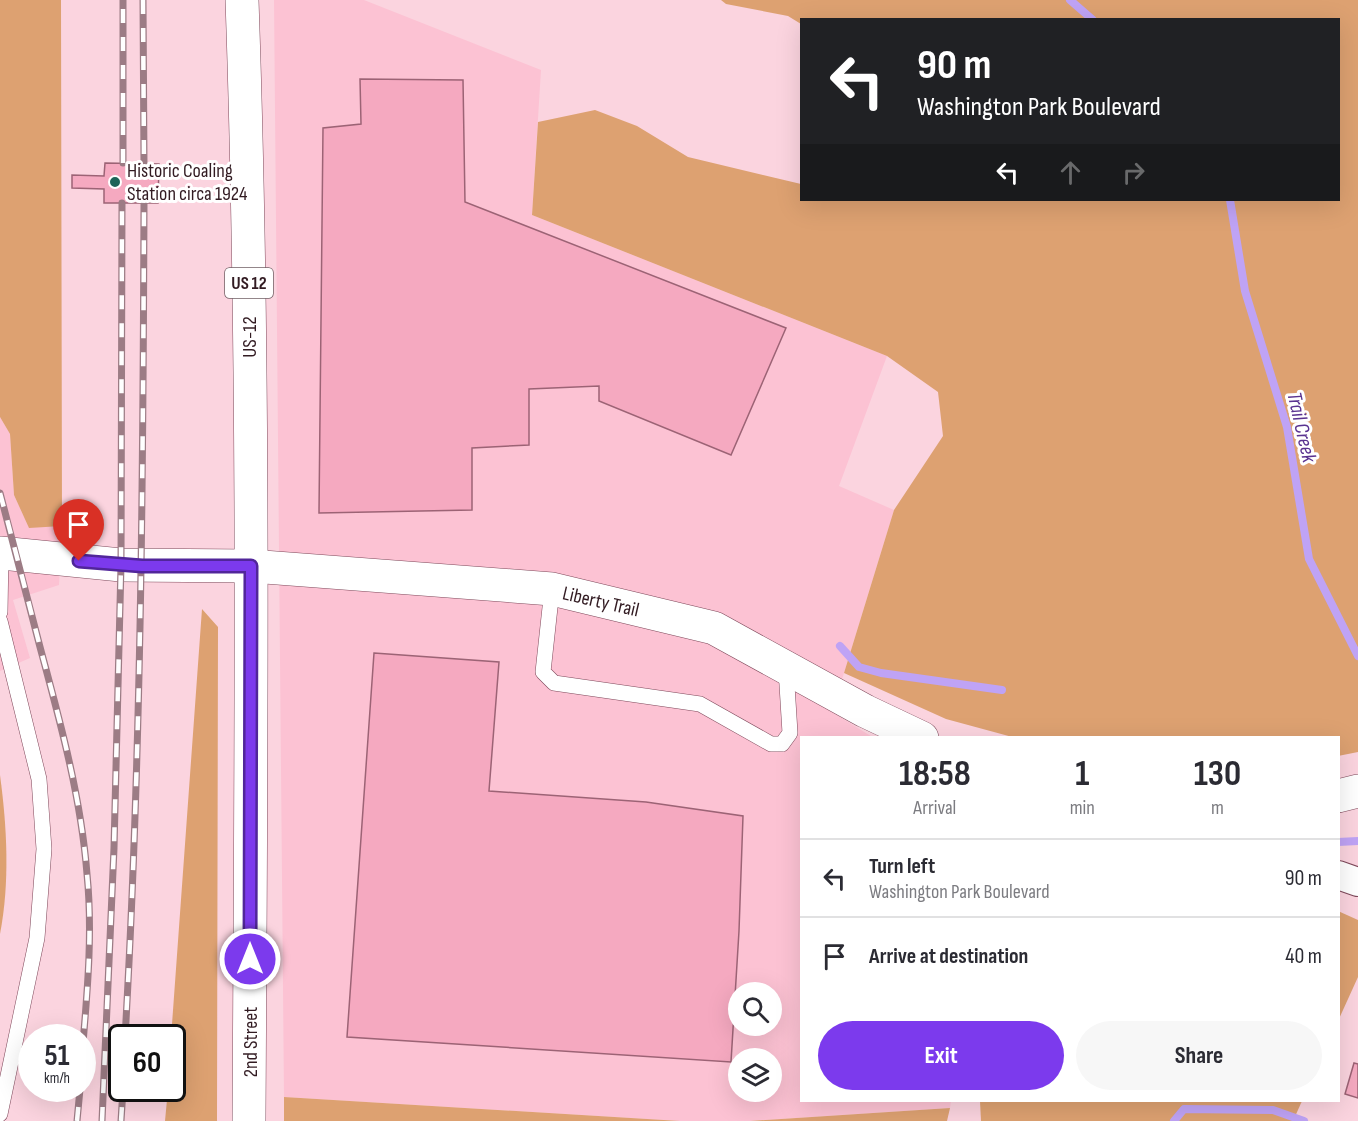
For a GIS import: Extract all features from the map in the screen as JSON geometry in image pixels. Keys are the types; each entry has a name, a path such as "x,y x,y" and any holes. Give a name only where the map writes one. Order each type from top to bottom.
{"main road":[{"name":"US-12","path":"242,0 248,164 251,566"},
{"name":"Liberty Trail","path":"1,553 142,566 251,566 552,589 714,628 865,711 918,736"},
{"name":"2nd Street","path":"249,1121 251,566"},
{"path":"1340,796 1358,791"}],"street":[{"path":"1340,877 1358,882"}],"lane":[{"path":"0,612 1,553"},
{"path":"552,589 543,672 554,683 700,704 771,744 782,744 790,733 785,668"},
{"path":"0,621 39,779 44,849 37,938 0,1114"}],"shaded area":[{"path":"0,0 61,0 62,526 29,528 14,495 10,434 0,417"},
{"path":"274,0 364,0 541,70 532,215 887,356 839,486 894,510 832,712 871,736 800,736 800,1102 951,1102 950,1108 750,1121 680,1121 284,1097"},
{"path":"721,0 1358,0 1358,752 1340,756 1340,736 1009,736 946,719 844,673 894,510 943,436 938,392 887,356 532,215 538,122 595,110 637,126 688,157 800,184 800,201 1340,201 1340,18 800,18 800,23 788,16 726,4"},
{"path":"0,417 10,434 14,495 29,527 62,526 59,585 13,600 30,658 0,671"},
{"path":"202,609 218,627 217,1121 165,1121 167,1102 186,1102 186,1024 172,1024"},
{"path":"0,775 6,875 0,934"},
{"path":"1340,912 1358,920 1358,977 1340,1017"},
{"path":"284,1097 680,1121 284,1121"},
{"path":"980,1102 1302,1102 1293,1121 981,1121"},
{"path":"950,1108 947,1121 750,1121"}],"building":[{"path":"360,79 463,80 465,202 786,328 731,455 599,401 599,386 529,389 529,445 472,448 472,510 319,513 323,128 361,124"},
{"name":"Historic Coaling Station circa 1924","path":"105,163 159,164 158,203 104,203 104,189 72,188 72,175 104,176"},
{"path":"374,653 499,662 489,791 646,802 743,816 736,982 728,982 728,1036 733,1036 732,1048 728,1048 728,1062 347,1037"},
{"path":"1354,1063 1358,1064 1358,1098 1345,1094"}],"waterway":[{"name":"Trail Creek","path":"1070,0 1091,18"},
{"name":"Trail Creek","path":"1230,201 1245,291 1287,427 1309,559 1358,656"},
{"path":"840,646 859,667 881,673 1002,690"},
{"path":"1340,842 1358,841"},
{"name":"Trail Creek","path":"1174,1121 1184,1109 1273,1110 1304,1121"}],"railway":[{"path":"123,0 123,163"},
{"path":"143,0 144,164"},
{"path":"102,1121 114,848 121,565 122,203"},
{"path":"126,1024 138,725 144,203"},
{"path":"0,493 62,731 80,816 89,897 89,964 84,1024"},
{"path":"77,1121 79,1102"},
{"path":"121,1121 122,1102"}],"place":[{"name":"Historic Coaling Station circa 1924","path":"115,182"}],"route":[{"path":"79,561 142,566 251,566 250,959"}]}
